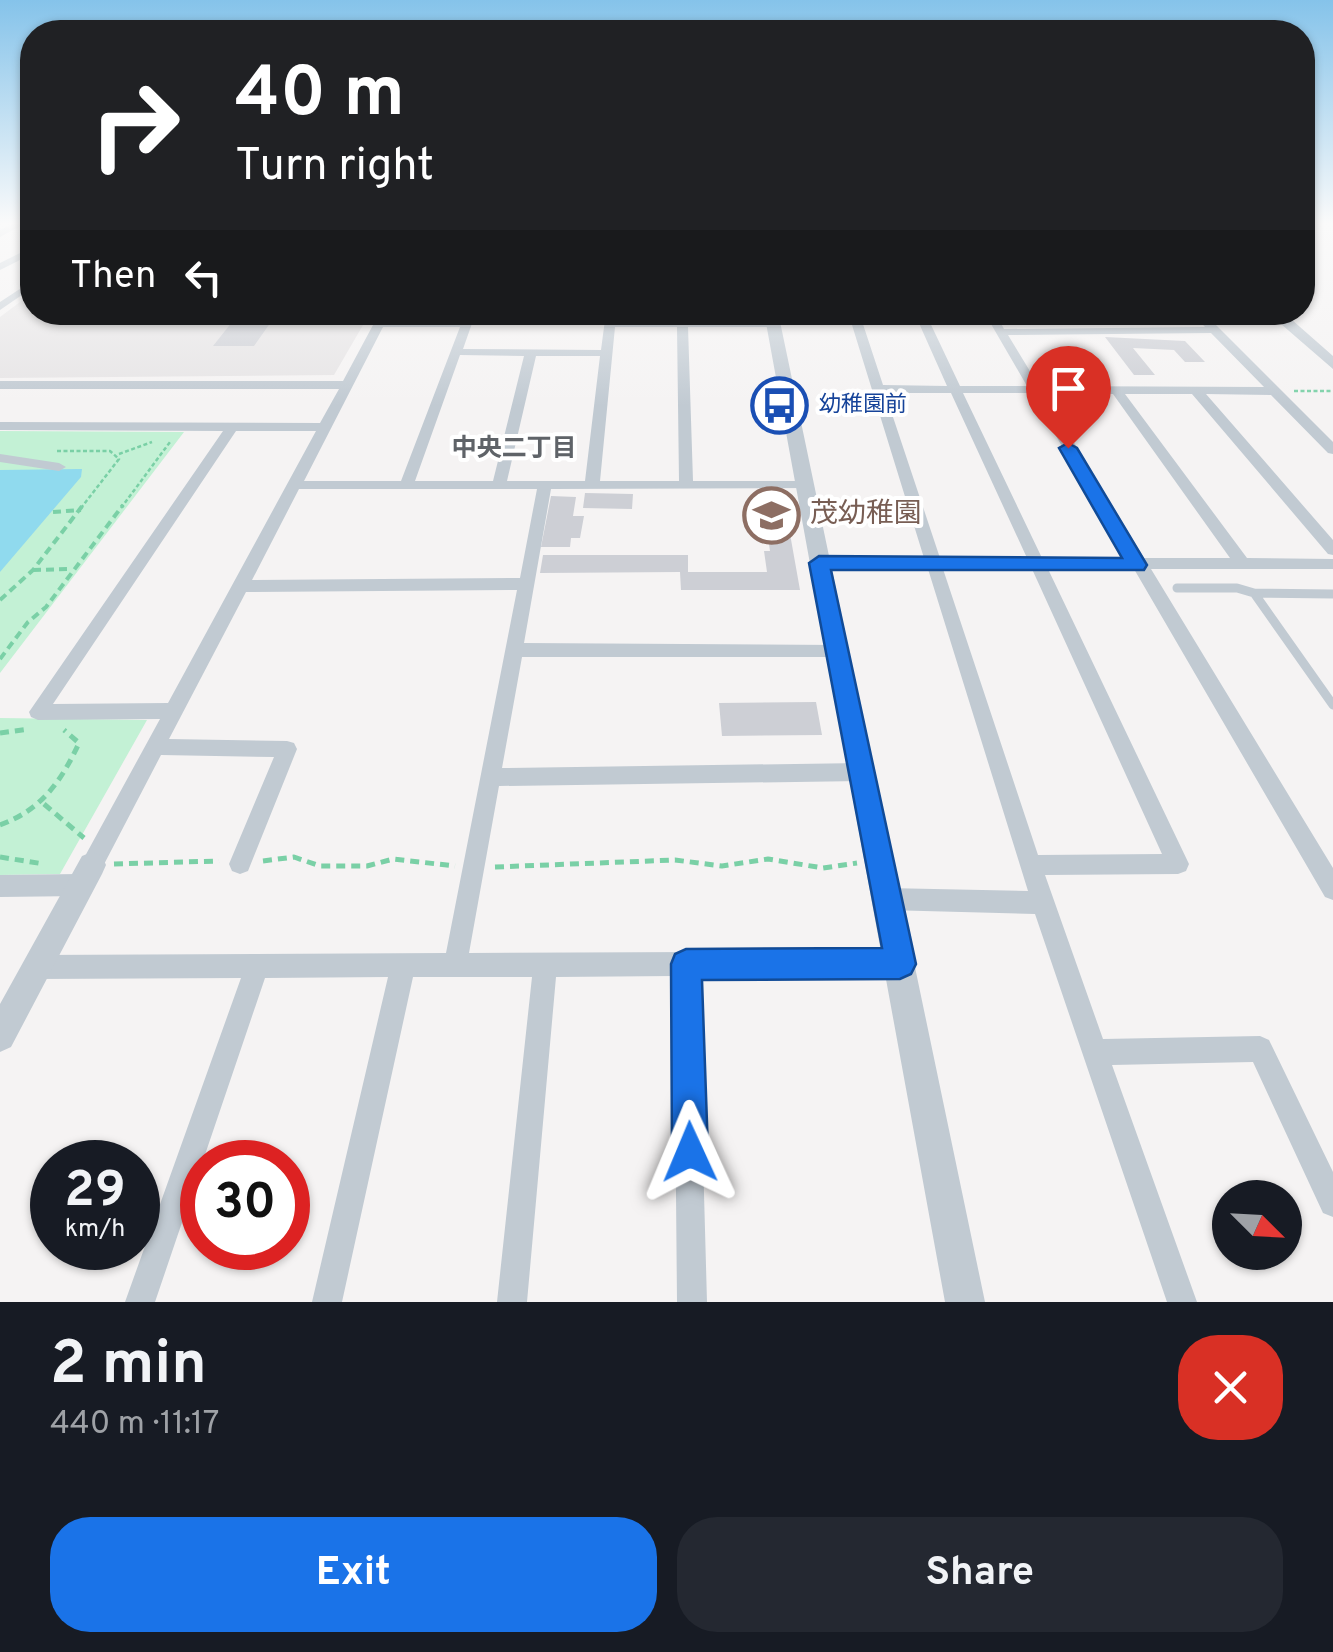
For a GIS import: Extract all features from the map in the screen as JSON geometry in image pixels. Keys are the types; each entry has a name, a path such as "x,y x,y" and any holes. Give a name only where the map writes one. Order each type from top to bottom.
{"street":[{"path":"0,1036 83,867 174,712 379,325"},
{"path":"406,484 466,325"},
{"path":"592,485 609,325"},
{"path":"682,325 686,485"},
{"path":"773,325 965,1302"},
{"path":"858,325 1043,903 1182,1302"},
{"path":"925,325 1178,864 1033,865"},
{"path":"996,325 1137,565 1330,878"},
{"path":"1068,325 1073,332"},
{"path":"1138,325 1143,331"},
{"path":"1209,325 1333,450"},
{"path":"1289,325 1333,364"},
{"path":"1000,332 1214,330"},
{"path":"456,352 606,353"},
{"path":"499,484 532,352"},
{"path":"0,385 348,385"},
{"path":"881,389 1274,391"},
{"path":"1116,390 1242,564"},
{"path":"1196,390 1333,550"},
{"path":"0,426 326,427"},
{"path":"174,712 38,712 234,426"},
{"path":"0,458 59,467"},
{"path":"295,485 805,485"},
{"path":"455,966 544,486"},
{"path":"819,563 1333,564"},
{"path":"242,586 526,584"},
{"path":"514,650 837,652"},
{"path":"154,747 288,749 240,864"},
{"path":"492,777 862,772"},
{"path":"0,886 83,867"},
{"path":"886,898 1043,903"},
{"path":"686,964 692,1302"},
{"path":"36,967 900,964"},
{"path":"512,1302 545,965"},
{"path":"140,1302 257,966"},
{"path":"327,1302 403,966"},
{"path":"1098,1052 1260,1049 1333,1203"}],"lane":[{"path":"1177,588 1237,588 1254,594 1333,594"},
{"path":"1254,594 1333,706"}],"path":[{"path":"1274,391 1333,391"},
{"path":"0,659 28,622 46,607 176,435 117,455"},
{"path":"53,512 81,510"},
{"path":"0,600 33,570 57,537"},
{"path":"33,570 70,569"},
{"path":"0,734 39,729"},
{"path":"0,825 44,804 66,772 78,743 66,730 53,730"},
{"path":"0,857 83,867 85,836 44,804"}],"shaded area":[{"path":"20,302 20,325 363,325 334,375 0,378 0,317"}],"green space":[{"path":"0,431 184,432 0,673"},
{"path":"0,718 147,720 60,874 0,875"}],"water":[{"path":"82,469 81,477 0,572 0,470"}],"building":[{"path":"230,325 269,325 254,346 213,346"},
{"path":"1105,337 1185,341 1205,362 1185,362 1174,350 1133,348 1155,375 1134,375"},
{"path":"585,493 633,494 632,509 583,508"},
{"path":"551,496 576,497 573,516 584,516 580,538 571,538 570,547 541,547"},
{"path":"765,517 787,517 800,590 681,590 680,572 540,573 543,555 688,555 688,572 767,572 764,551 770,551"},
{"path":"816,702 822,735 722,736 719,703"}],"place":[{"name":"幼稚園前","path":"780,405"},
{"name":"茂幼稚園","path":"771,515"}],"district":[{"name":"中央二丁目","path":"514,450"}],"route":[{"path":"690,1152 686,964 900,964 819,563 1137,565 1068,448"}]}
